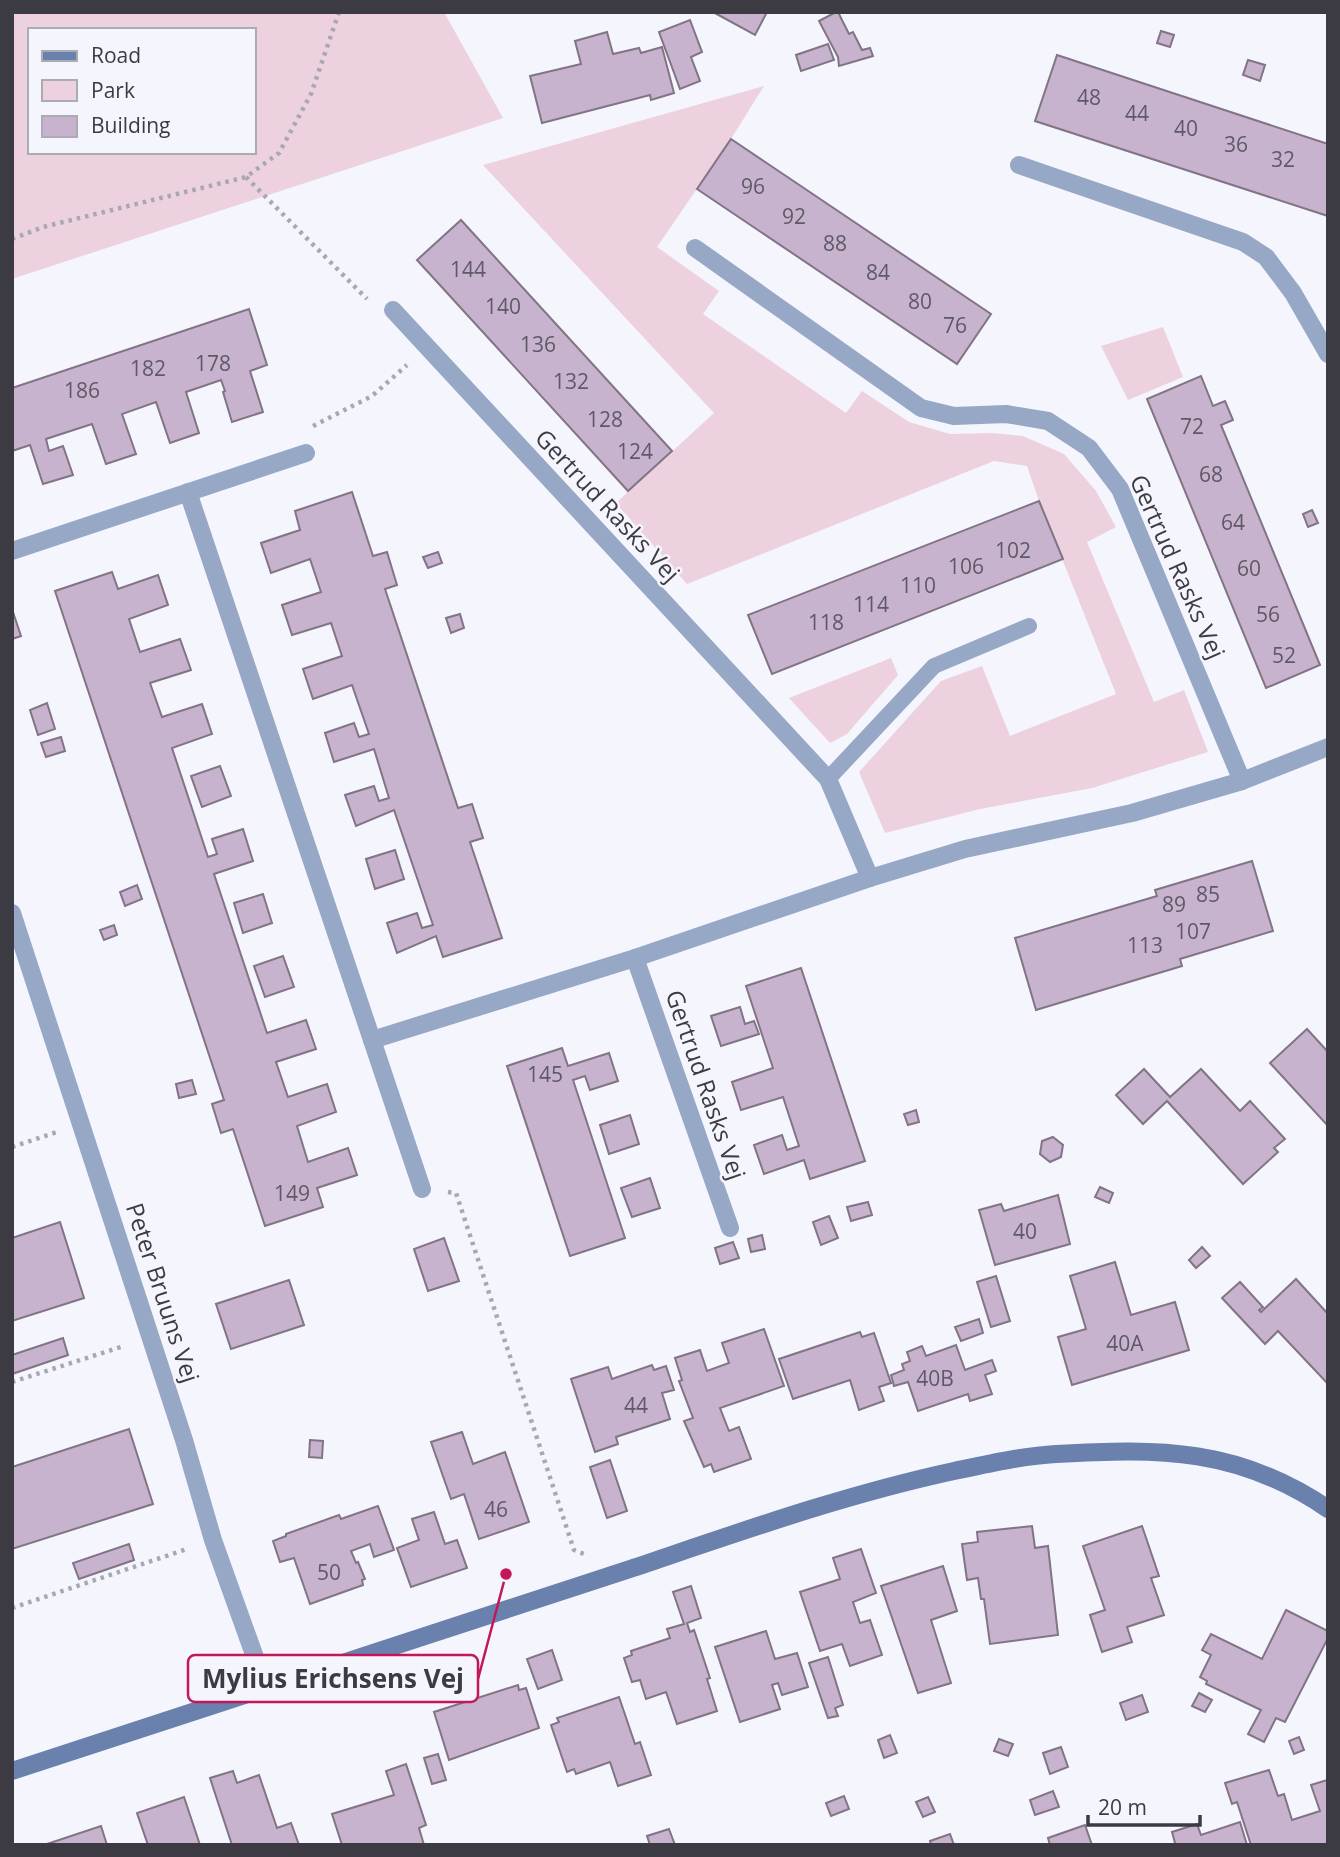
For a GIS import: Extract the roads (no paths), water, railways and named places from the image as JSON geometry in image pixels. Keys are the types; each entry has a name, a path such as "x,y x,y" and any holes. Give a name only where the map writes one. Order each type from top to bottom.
{"street":[{"path":"1019,165 1243,242 1266,257 1273,266 1293,293 1328,354"},
{"name":"Gertrud Rasks Vej","path":"695,248 921,408 954,416 1006,414 1048,421 1089,448 1119,489 1242,781"},
{"name":"Gertrud Rasks Vej","path":"393,310 828,779 870,878"},
{"path":"12,551 306,453"},
{"path":"188,492 422,1189"},
{"path":"372,1040 635,958 870,878 965,849 1132,813 1242,781 1328,747"},
{"name":"Peter Bruuns Vej","path":"12,913 184,1440 212,1540 266,1688"},
{"name":"Gertrud Rasks Vej","path":"635,958 730,1228"},
{"path":"12,1771 839,1499 989,1464 1053,1454 1153,1451 1193,1454 1262,1473 1306,1494 1328,1509"}],"lane":[{"path":"828,779 934,666 1029,626"}],"place":[{"name":"Mylius Erichsens Vej","path":"506,1574"}]}
